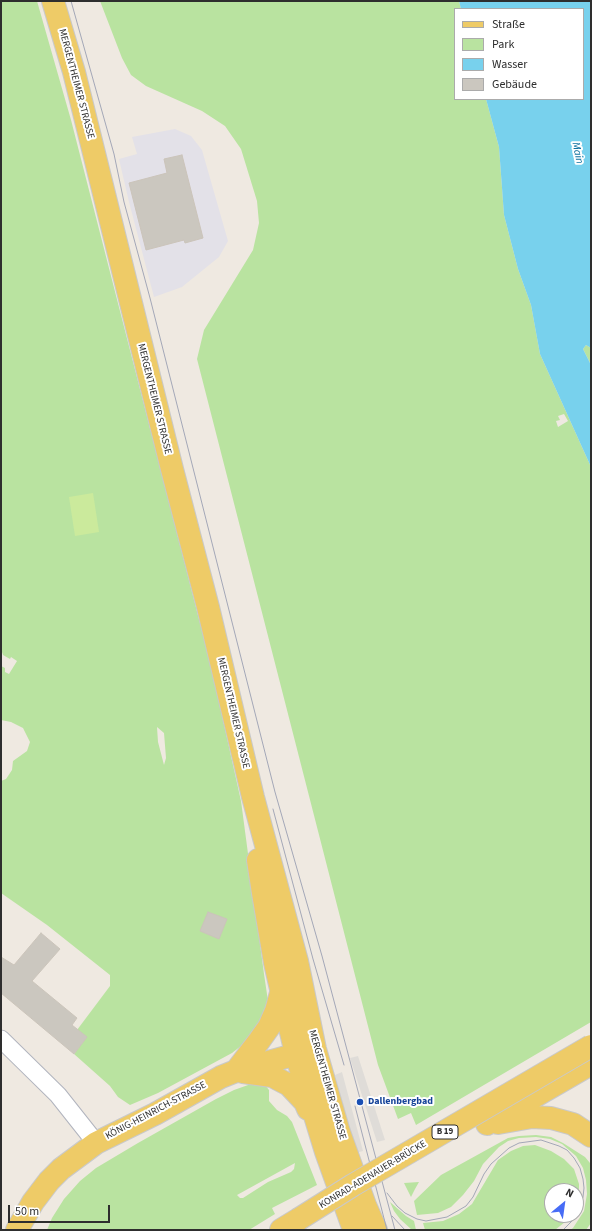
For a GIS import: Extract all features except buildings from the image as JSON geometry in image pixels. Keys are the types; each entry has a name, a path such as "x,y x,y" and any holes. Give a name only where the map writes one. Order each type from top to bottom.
{"main road":[{"name":"MERGENTHEIMER STRASSE","path":"53,1 74,72 172,469 208,606 253,798 298,961 304,1044 318,1128 354,1230"},
{"name":"MERGENTHEIMER STRASSE","path":"253,798 255,832 263,893 274,963 281,992 304,1044 339,1132 365,1205 376,1230"},
{"path":"281,992 276,1011 269,1027 236,1070 272,1076 289,1085 305,1102 318,1128"},
{"name":"KÖNIG-HEINRICH-STRASSE","path":"96,1144 236,1070 304,1044"},
{"name":"KONRAD-ADENAUER-BRÜCKE","path":"296,1226 353,1185 591,1046"},
{"name":"B 19","path":"296,1226 487,1124 591,1064"},
{"path":"487,1124 532,1118 551,1118 573,1124 591,1136"},
{"path":"16,1230 33,1202 49,1181 61,1169 96,1144"},
{"path":"33,1202 34,1230"}],"street":[{"name":"KÖNIG-HEINRICH-STRASSE","path":"1,1039 58,1094 96,1144"}],"shaded area":[{"path":"175,129 191,136 202,150 228,241 219,257 182,287 154,297 119,159 137,154 132,137"},
{"name":"Dallenbergbad","path":"358,1056 385,1140 377,1142 350,1058"},
{"name":"Dallenbergbad","path":"342,1072 363,1151 356,1153 335,1075"}],"green space":[{"path":"1,1 37,1 71,120 211,666 241,801 268,1001 255,1035 232,1053 158,1093 130,1105 118,1097 110,1086 74,1054 86,1037 77,1030 110,986 110,975 47,925 1,893 1,781 6,779 12,770 13,761 27,751 30,742 23,728 11,722 1,720 1,666 5,668 5,672 9,674 17,661 11,657 10,659 3,655 1,649","holes":["157,727 164,733 166,758 164,765 158,742"]},
{"path":"100,1 459,1 461,8 454,8 454,100 486,100 499,147 504,215 518,269 531,305 540,354 591,467 591,1022 416,1125 411,1113 398,1119 378,1065 197,359 204,330 253,250 259,223 257,201 241,149 225,126 202,111 146,86 131,75 122,58","holes":["564,414 568,421 558,427 556,421 560,420 558,416"]},
{"path":"586,345 591,348 591,365 583,349"},
{"path":"93,493 99,532 75,536 69,497"},
{"path":"251,1084 265,1085 269,1090 269,1101 277,1110 287,1116 292,1122 317,1185 272,1208 275,1214 249,1230 47,1230 52,1218 64,1199 80,1181 96,1168 234,1090","holes":["295,1163 294,1169 291,1172 268,1182 243,1198 240,1198 237,1195"]},
{"path":"536,1135 551,1137 585,1157 590,1163 591,1223 586,1230 570,1230 576,1223 584,1223 584,1211 587,1194 583,1168 576,1156 562,1144 550,1139 536,1137 519,1138 508,1141 499,1147 483,1164 474,1181 451,1207 438,1213 417,1215 414,1201 441,1175 508,1138"},
{"path":"535,1145 551,1151 564,1159 574,1169 579,1183 544,1183 544,1223 564,1223 555,1230 425,1230 423,1223 443,1221 459,1214 472,1204 498,1160 511,1151 523,1146"},
{"path":"419,1182 415,1189 411,1197 404,1183"},
{"path":"390,1202 414,1221 416,1230 412,1230 400,1219"}],"water":[{"name":"Main","path":"459,1 591,1 591,348 586,345 583,349 591,365 591,467 540,354 531,305 518,269 504,215 499,147 486,100 584,100 584,8 461,8"}],"tram line":[{"path":"71,1 114,154 124,202 150,298 275,792 322,956 395,1230"},
{"path":"273,809 313,959 344,1065"},
{"path":"355,1106 387,1230"},
{"path":"387,1193 397,1206 405,1213 417,1219 426,1221 447,1217 466,1206 473,1197 484,1174 491,1164 509,1148 519,1143 541,1140 567,1150 580,1168 583,1179 583,1197 578,1212 563,1230"},
{"path":"392,1216 405,1230"}],"place":[{"name":"Dallenbergbad","path":"360,1102"}]}
